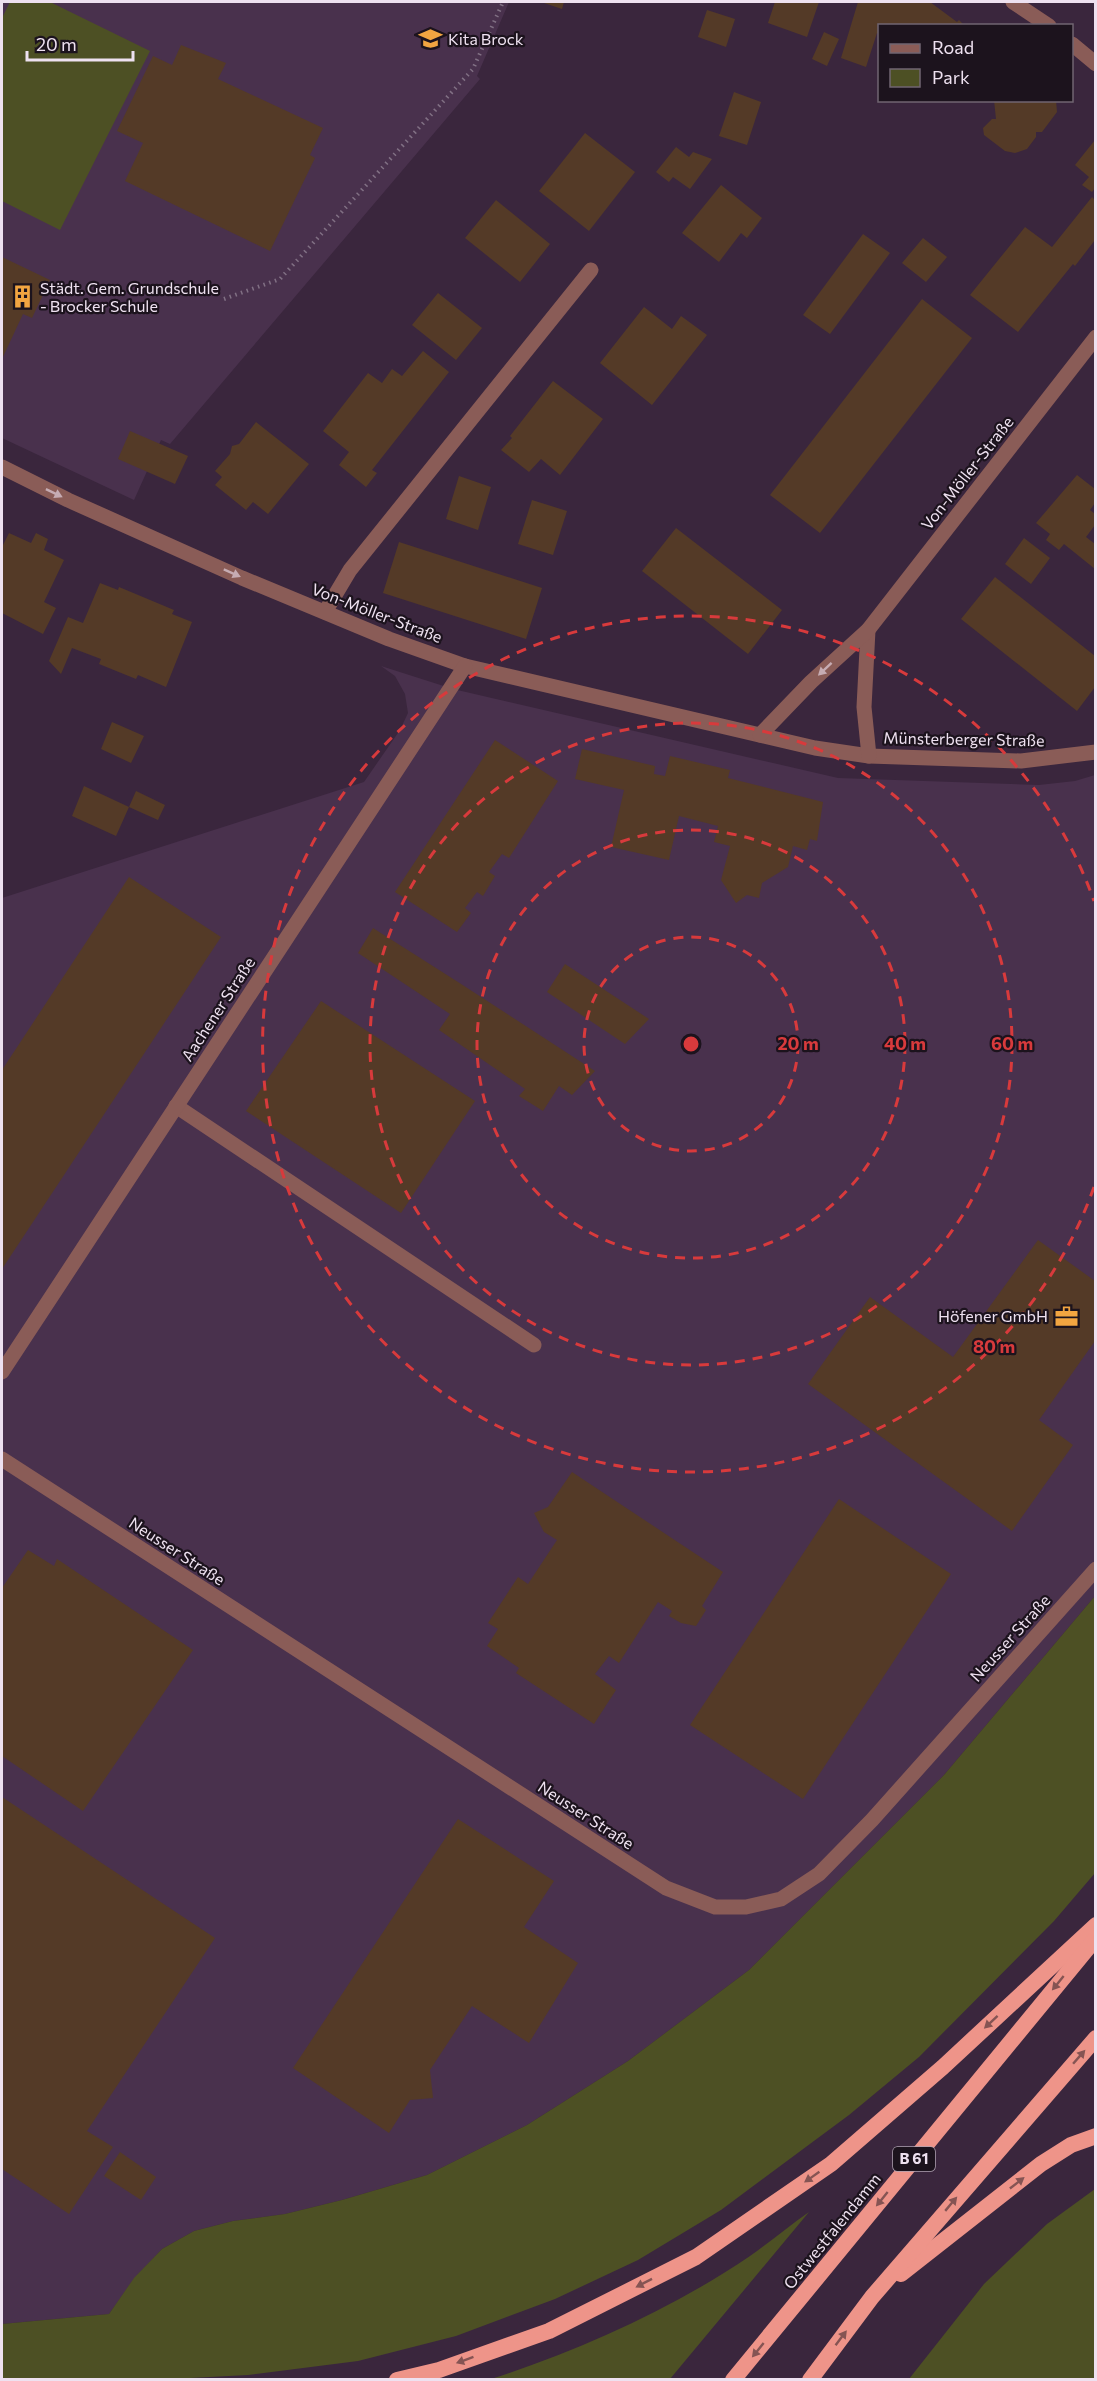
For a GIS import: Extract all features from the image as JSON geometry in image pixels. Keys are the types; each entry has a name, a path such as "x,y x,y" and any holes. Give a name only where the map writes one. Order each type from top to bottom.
{"highway":[{"path":"397,2379 439,2370 549,2331 696,2257 831,2164 944,2067 1095,1925"},
{"name":"Ostwestfalendamm","path":"733,2379 1095,1938"},
{"path":"810,2379 872,2297 1095,2038"},
{"path":"872,2297 1041,2164 1071,2145 1095,2136"}],"street":[{"path":"1013,2 1046,24"},
{"path":"1073,46 1095,64"},
{"path":"325,612 350,570 591,270"},
{"name":"Von-Möller-Straße","path":"760,735 811,682 868,630 1095,338"},
{"name":"Von-Möller-Straße","path":"2,467 68,501 242,578 389,639 465,666 815,748 868,756"},
{"path":"868,630 864,706 868,756"},
{"name":"Aachener Straße","path":"2,1372 465,666"},
{"name":"Münsterberger Straße","path":"868,756 1021,761 1095,752"},
{"path":"176,1106 534,1345"},
{"name":"Neusser Straße","path":"2,1459 666,1888 715,1907 746,1907 781,1899 819,1874 872,1820 1095,1569"}],"path":[{"path":"224,299 280,279 473,69 502,2"}],"shaded area":[{"path":"2,2 509,2 477,76 480,79 170,444 161,440 134,500 2,438"},
{"path":"381,666 453,689 838,778 1039,785 1075,781 1095,775 1095,1596 944,1775 749,1970 628,2061 527,2125 427,2175 285,2214 233,2221 194,2231 162,2249 134,2279 109,2314 2,2324 2,898 364,782 400,730 408,713 405,694 395,676"}],"green space":[{"path":"10,2 50,2 150,51 60,230 2,201 2,18"},
{"path":"1095,1596 1095,1873 1054,1921 919,2057 849,2115 721,2210 638,2260 555,2299 456,2336 358,2361 248,2375 171,2379 2,2379 2,2324 109,2314 134,2278 162,2249 194,2231 233,2221 285,2214 427,2175 527,2125 628,2061 749,1970 944,1775"},
{"path":"1095,2189 1095,2379 909,2379 984,2284 1047,2224"},
{"path":"809,2212 670,2379 491,2379 591,2341 658,2310 721,2275"}],"building":[{"path":"541,2 564,2 562,9"},
{"path":"775,2 819,2 807,37 768,23"},
{"path":"858,2 930,2 963,24 878,24 878,34 866,67 841,58"},
{"path":"707,10 735,19 726,47 698,37"},
{"path":"824,32 839,39 827,66 812,59"},
{"path":"181,45 226,63 218,79 323,128 310,155 315,158 270,251 125,181 143,143 117,131 153,56 172,65"},
{"path":"734,92 761,102 747,145 719,136"},
{"path":"994,102 1056,102 1057,112 1042,132 1036,132 1036,137 1027,149 1015,153 1005,151 984,135 983,128 992,119 996,119"},
{"path":"585,133 635,172 589,231 539,191"},
{"path":"1095,140 1095,188 1092,192 1082,185 1089,177 1075,165"},
{"path":"676,147 689,157 693,152 712,159 690,189 673,177 669,182 656,172"},
{"path":"721,185 762,218 747,238 741,233 719,262 682,233"},
{"path":"1092,197 1095,200 1095,240 1018,332 970,295 1025,227 1052,247"},
{"path":"496,200 550,244 520,282 465,238"},
{"path":"863,234 890,253 830,334 803,315"},
{"path":"923,238 947,257 926,282 902,263"},
{"name":"Städt. Gem. Grundschule - Brocker Schule","path":"2,257 50,280 32,318 23,314 2,359"},
{"path":"438,293 482,328 456,360 412,325"},
{"path":"922,299 972,338 820,533 770,495"},
{"path":"644,307 672,329 681,316 707,335 652,405 600,363"},
{"path":"423,351 449,372 372,470 377,473 366,487 339,465 349,452 323,431 368,373 382,383 392,369 402,376"},
{"path":"553,381 603,419 560,475 541,459 529,472 501,450"},
{"path":"256,422 309,464 268,514 253,502 246,510 215,485 222,477 215,471 230,454 232,446 239,444"},
{"path":"130,431 188,456 175,484 118,459"},
{"path":"1077,475 1095,489 1095,503 1090,510 1095,514 1095,525 1086,537 1095,544 1095,569 1064,544 1059,550 1046,540 1050,534 1036,523"},
{"path":"459,476 491,487 478,530 446,519"},
{"path":"532,500 567,511 553,555 518,544"},
{"path":"676,528 782,610 748,654 642,571"},
{"path":"9,533 31,543 36,533 48,539 44,550 64,560 44,602 56,608 43,634 2,613 2,547"},
{"path":"1024,538 1050,558 1031,584 1005,564"},
{"path":"399,542 542,588 526,639 383,593"},
{"path":"995,577 1095,656 1095,687 1077,711 961,619"},
{"path":"100,583 118,590 119,587 174,610 172,614 192,622 166,687 138,675 136,679 99,664 101,659 72,648 61,674 49,661 68,617 83,623"},
{"path":"112,722 144,736 131,763 101,749"},
{"path":"495,740 558,781 509,858 502,854 489,872 495,876 483,896 477,892 465,908 471,913 457,932 395,892"},
{"path":"582,749 655,766 654,774 665,776 670,756 730,770 728,778 823,802 817,841 810,839 807,850 793,846 788,867 762,883 759,898 747,895 736,903 721,880 730,846 714,842 718,826 679,816 669,860 611,847 624,790 575,779"},
{"path":"84,786 129,807 116,836 72,816"},
{"path":"136,791 165,805 158,820 129,807"},
{"path":"129,877 221,937 2,1269 2,1070"},
{"path":"373,928 595,1071 572,1095 559,1086 543,1111 519,1096 525,1089 439,1030 450,1014 358,953"},
{"path":"565,964 649,1019 625,1044 547,992"},
{"path":"321,1001 475,1101 401,1213 246,1111"},
{"path":"1038,1240 1095,1281 1095,1341 1039,1420 1073,1445 1012,1531 808,1384 870,1297 953,1357"},
{"path":"572,1472 723,1572 702,1606 706,1610 696,1626 681,1623 669,1616 672,1611 658,1602 619,1663 609,1656 595,1674 616,1690 594,1724 516,1673 519,1668 487,1646 498,1629 488,1623 518,1577 528,1584 557,1540 544,1532 534,1513 548,1507"},
{"path":"839,1499 951,1574 803,1799 690,1725"},
{"path":"28,1550 54,1566 57,1559 193,1650 83,1811 2,1756 2,1588"},
{"path":"2,1797 215,1938 87,2131 113,2147 69,2214 2,2169"},
{"path":"458,1819 554,1881 524,1927 578,1963 529,2043 472,2006 430,2070 433,2098 410,2100 389,2133 293,2068"},
{"path":"120,2152 156,2177 141,2200 104,2176"}],"place":[{"name":"Kita Brock","path":"430,39"},
{"name":"Städt. Gem. Grundschule - Brocker Schule","path":"22,297"},
{"name":"Höfener GmbH","path":"1066,1316"}]}
